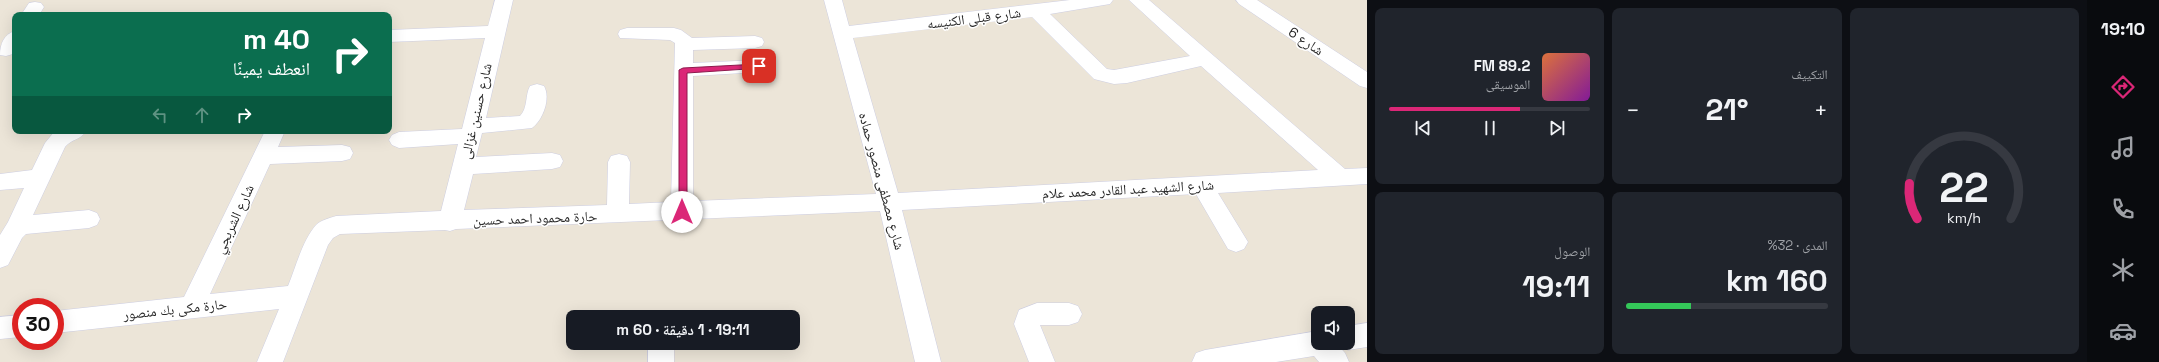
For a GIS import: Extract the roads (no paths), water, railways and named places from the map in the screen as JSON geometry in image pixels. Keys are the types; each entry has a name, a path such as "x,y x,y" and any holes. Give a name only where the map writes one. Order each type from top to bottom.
{"street":[{"name":"شارع حسنين غزالى","path":"450,222 504,0"},
{"name":"شارع مصطفى منصور حماده","path":"833,0 889,202 928,362"},
{"name":"شارع قبلى الكنيسه","path":"843,33 1036,11 1097,0"},
{"path":"1138,0 1341,178"},
{"name":"شارع 6","path":"1245,0 1367,81"},
{"path":"1036,11 1101,74 1114,77 1126,76 1204,59"},
{"path":"392,36 495,32"},
{"path":"627,34 674,34 684,40 682,212"},
{"path":"684,44 756,42"},
{"path":"683,70 759,66"},
{"path":"399,140 525,123 533,115 537,91"},
{"path":"21,224 19,221 20,216 56,143 61,137 68,134"},
{"name":"شارع الشربجي","path":"192,307 274,134"},
{"path":"263,156 342,153"},
{"path":"463,166 552,161"},
{"path":"618,214 619,162"},
{"name":"شارع الشهيد عبد القادر محمد علام","path":"889,202 1367,176"},
{"path":"0,182 39,178"},
{"path":"1202,185 1236,242"},
{"name":"حارة محمود احمد حسين","path":"270,362 318,241 325,231 336,225 450,222 889,202"},
{"path":"0,258 13,232 21,224 89,219"},
{"name":"حارة مكى بك منصور","path":"64,321 295,296"},
{"path":"1042,362 1027,324 1028,318 1037,314 1068,314"},
{"path":"0,328 12,327"},
{"path":"1355,337 1367,335"},
{"path":"1205,362 1311,344"},
{"path":"661,350 661,362"},
{"path":"1325,350 1336,362"}]}
